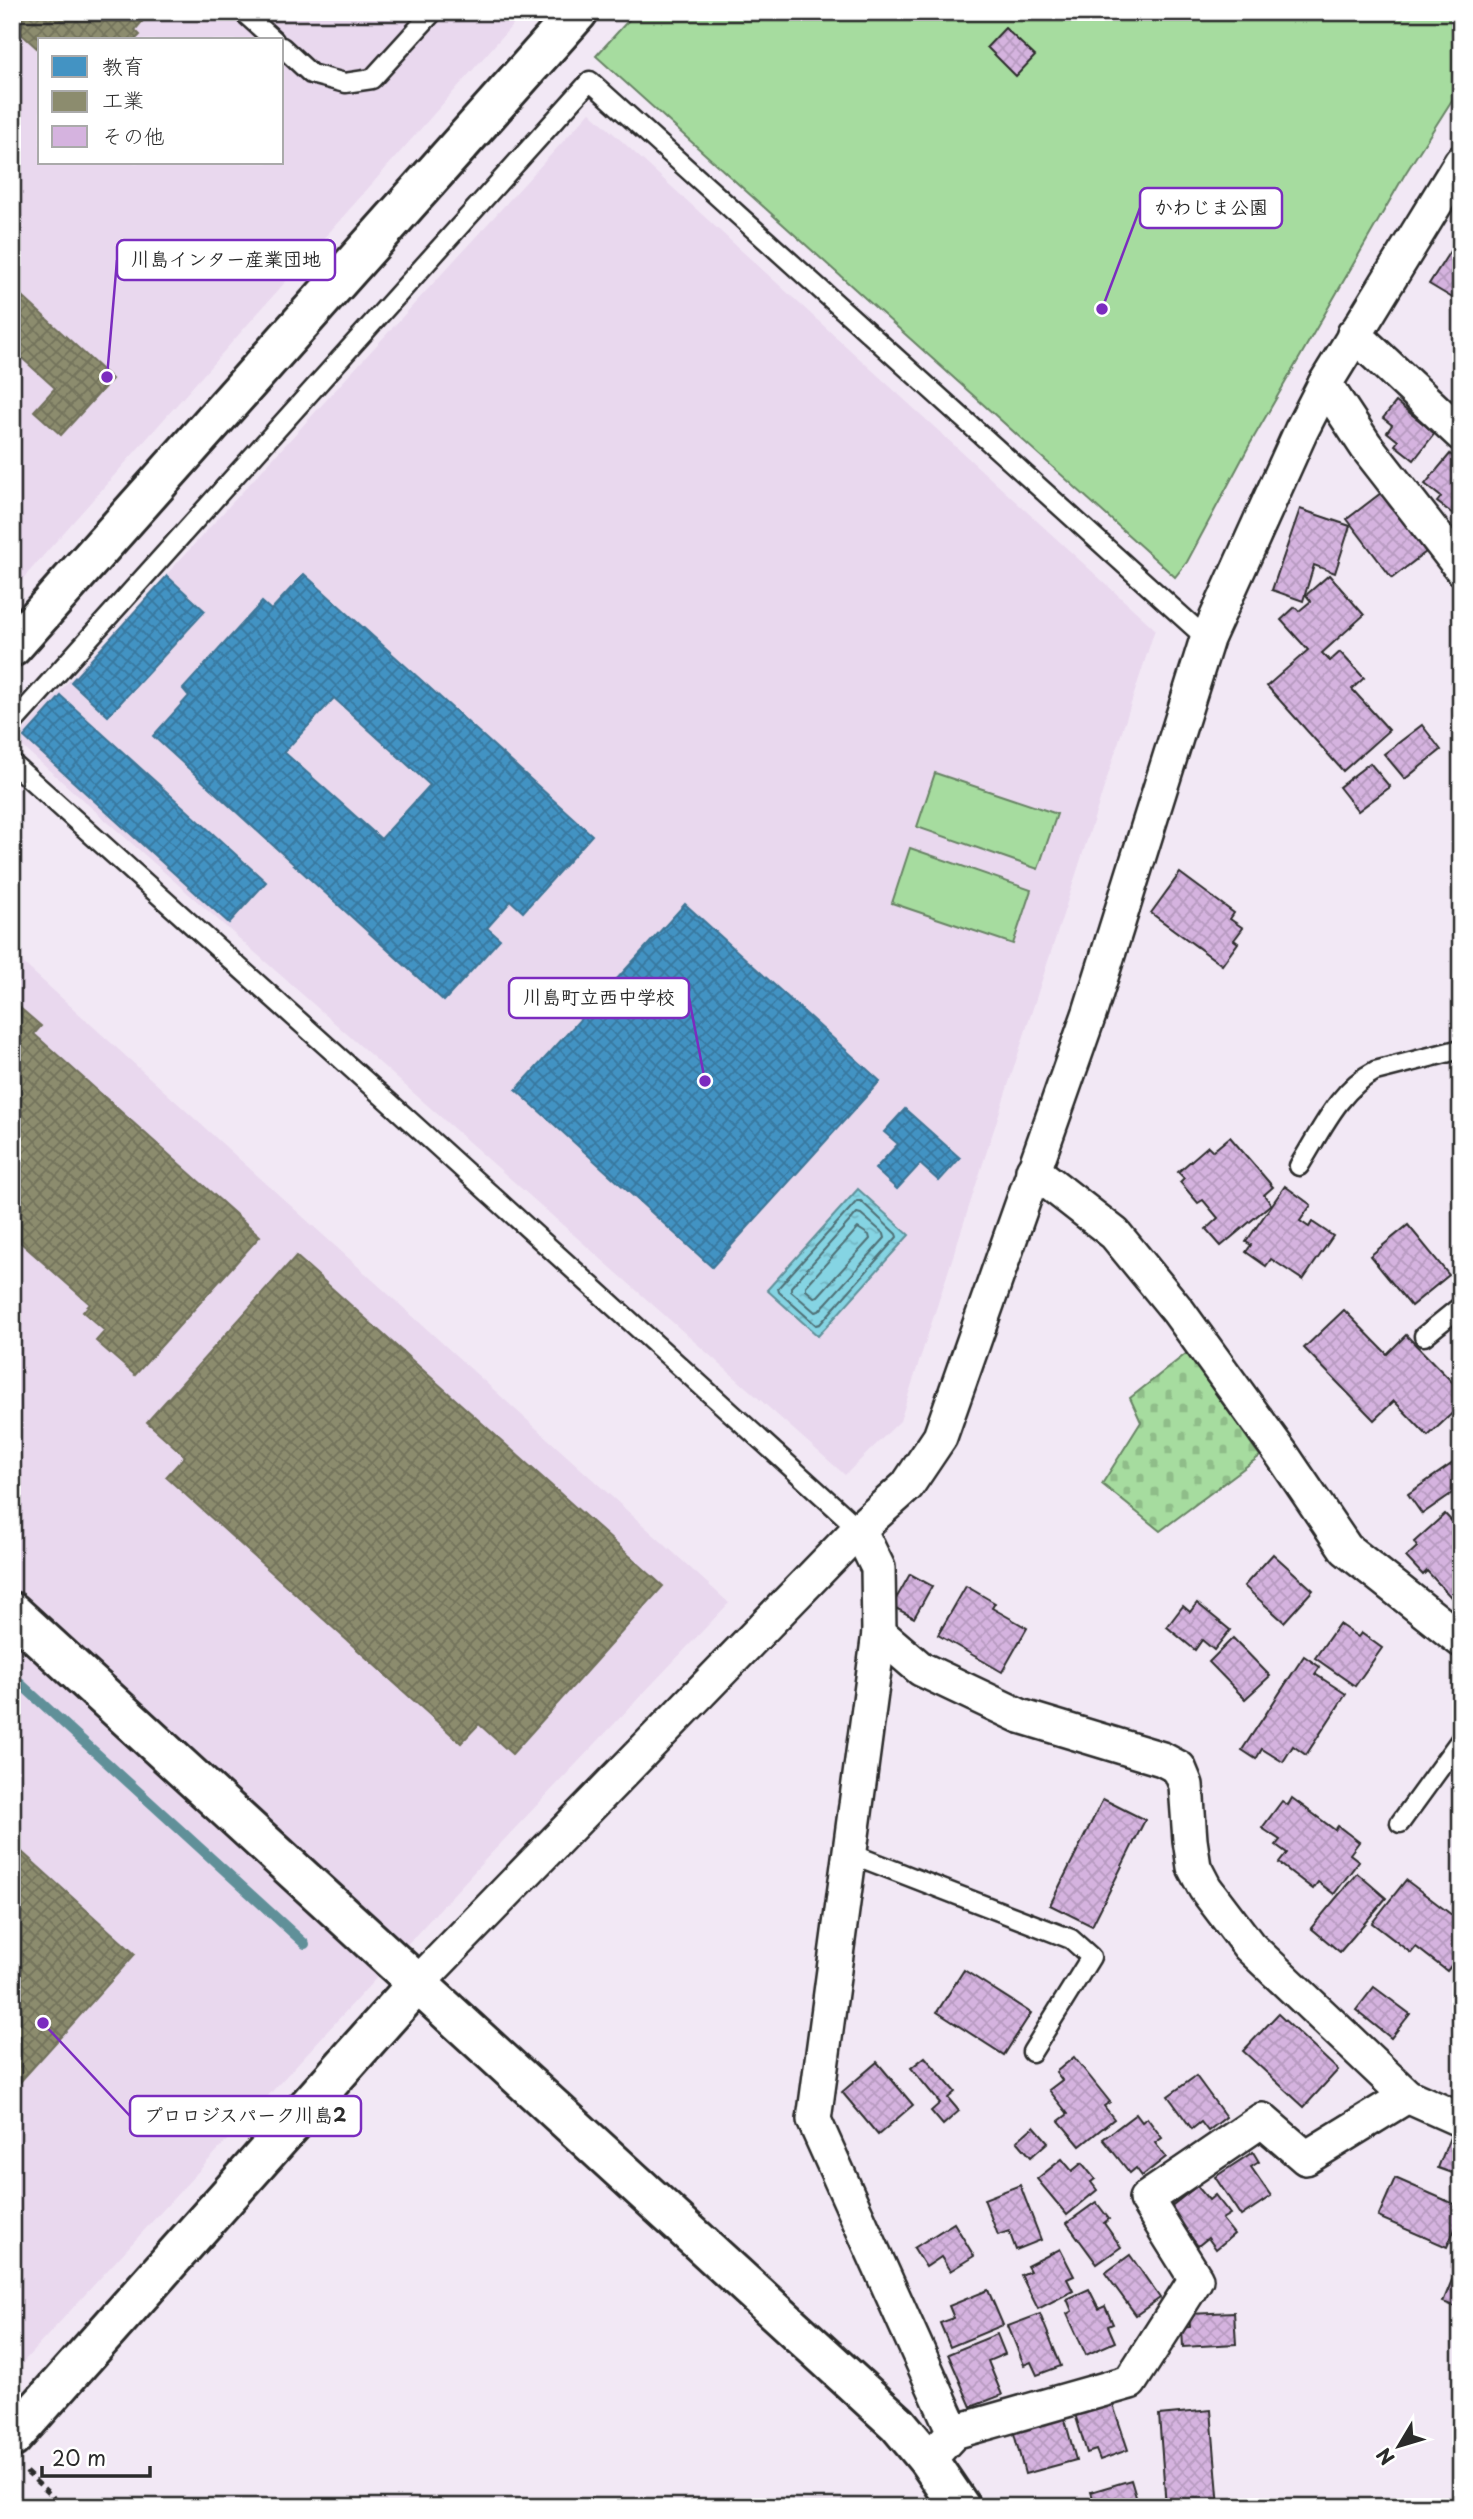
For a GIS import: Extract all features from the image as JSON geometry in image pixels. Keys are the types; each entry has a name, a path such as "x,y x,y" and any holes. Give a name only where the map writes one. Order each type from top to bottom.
{"street":[{"path":"12,647 578,12"},
{"path":"17,2454 417,1984 859,1529 907,1486 940,1437 1090,1012 1207,639 1325,384 1461,162"},
{"path":"1354,334 1461,434"},
{"path":"1325,384 1366,446 1461,568"},
{"path":"1033,1170 1115,1234 1178,1311 1283,1456 1346,1549 1461,1640"},
{"path":"859,1529 878,1568 879,1633 814,2120 954,2432"},
{"path":"12,1612 898,2424 928,2460 960,2507"},
{"path":"879,1633 921,1668 1020,1716 1162,1759 1179,1768 1186,1785 1194,1867 1205,1888 1249,1946 1407,2095 1461,2120"},
{"path":"928,2460 954,2432 1130,2382 1196,2279 1146,2199 1262,2120 1306,2158 1407,2095"}],"lane":[{"path":"243,12 272,38"},
{"path":"284,49 311,74 345,83 372,79 433,12"},
{"path":"12,724 590,80 1207,639"},
{"path":"12,763 859,1529"},
{"path":"1299,1166 1348,1090 1362,1078 1375,1071 1461,1049"},
{"path":"1423,1336 1461,1306"},
{"path":"1400,1823 1461,1739"},
{"path":"849,1853 1071,1939 1091,1956 1032,2052"}],"path":[{"path":"17,2454 64,2507"}],"shaded area":[{"path":"12,12 524,12 12,591"},
{"path":"590,112 1155,629 900,1421 845,1475 15,740"},
{"path":"12,953 729,1603 483,1862 12,2374"}],"green space":[{"path":"636,12 1461,12 1461,86 1405,174 1250,444 1187,562 1175,577 596,56"},
{"path":"935,773 1057,814 1038,869 917,827"},
{"path":"910,848 1031,890 1013,944 892,903"},
{"path":"1187,1353 1260,1456 1160,1531 1102,1484 1141,1422 1130,1398"}],"water":[{"path":"858,1189 909,1235 818,1336 767,1290"}],"building: 教育":[{"path":"304,574 592,835 523,912 511,901 487,928 500,939 444,1001 153,736 189,696 183,689 262,602 271,610","holes":["334,698 430,785 381,839 284,752"]},
{"path":"167,576 205,611 108,716 71,682"},
{"path":"61,696 266,882 229,923 24,737"},
{"path":"685,904 880,1081 712,1267 516,1090"},
{"path":"905,1109 960,1158 939,1181 920,1164 897,1189 875,1169 898,1144 884,1132"}],"building: 工業":[{"path":"23,12 138,12 145,18 135,30 140,35 137,38 38,38 38,49 18,31 23,25 16,20"},
{"path":"12,287 112,379 61,435 34,411 55,388 12,349"},
{"path":"12,1001 41,1026 34,1034 260,1236 135,1375 96,1341 105,1331 83,1312 90,1304 12,1235"},
{"path":"296,1256 663,1586 512,1754 479,1724 461,1743 166,1477 185,1456 147,1422"},
{"path":"12,1843 135,1954 12,2091"}],"building: その他":[{"path":"1005,28 1035,56 1016,76 987,47"},
{"path":"1461,234 1461,303 1429,284"},
{"path":"1396,402 1435,433 1414,460 1395,445 1398,441 1387,432 1392,425 1383,418"},
{"path":"1450,454 1461,463 1461,505 1453,514 1437,502 1441,497 1425,484"},
{"path":"1381,493 1426,552 1392,578 1347,519"},
{"path":"1300,509 1350,526 1335,573 1314,565 1303,601 1272,590"},
{"path":"1329,575 1364,615 1322,653 1330,661 1340,652 1364,678 1352,689 1389,730 1343,771 1267,686 1308,650 1281,620 1295,607 1299,611 1311,601 1306,595"},
{"path":"1422,725 1441,750 1405,779 1384,754"},
{"path":"1370,763 1390,787 1358,811 1339,787"},
{"path":"1180,873 1234,913 1230,919 1243,928 1234,940 1238,943 1222,965 1151,913"},
{"path":"1230,1137 1273,1187 1264,1195 1271,1204 1221,1246 1206,1229 1218,1218 1203,1200 1198,1203 1180,1182 1184,1178 1178,1172 1208,1146 1213,1151"},
{"path":"1285,1186 1311,1205 1300,1221 1309,1227 1312,1222 1333,1236 1303,1280 1271,1259 1266,1266 1246,1252 1251,1245 1246,1242"},
{"path":"1408,1225 1449,1275 1411,1306 1370,1256"},
{"path":"1344,1310 1387,1354 1406,1335 1461,1391 1461,1405 1428,1436 1394,1401 1374,1420 1304,1348"},
{"path":"1453,1463 1461,1475 1461,1487 1422,1514 1408,1494"},
{"path":"1445,1514 1461,1531 1460,1607 1427,1571 1423,1575 1406,1557 1417,1547 1414,1542"},
{"path":"1273,1554 1313,1590 1284,1622 1244,1586"},
{"path":"910,1574 932,1586 914,1618 892,1606"},
{"path":"966,1586 995,1603 992,1608 1027,1628 1002,1672 938,1635"},
{"path":"1197,1603 1230,1630 1214,1650 1202,1640 1195,1650 1167,1627 1183,1606 1190,1612"},
{"path":"1339,1624 1358,1637 1361,1633 1382,1648 1355,1686 1315,1658"},
{"path":"1233,1638 1270,1676 1245,1699 1209,1662"},
{"path":"1304,1656 1320,1667 1315,1674 1346,1694 1306,1755 1293,1746 1283,1762 1262,1749 1256,1759 1242,1750"},
{"path":"1292,1798 1335,1830 1338,1826 1359,1842 1350,1854 1359,1861 1334,1894 1318,1882 1313,1889 1279,1863 1287,1853 1276,1845 1280,1840 1262,1828 1282,1801 1288,1805"},
{"path":"1103,1799 1145,1820 1092,1926 1050,1905"},
{"path":"1357,1873 1386,1898 1340,1952 1311,1928"},
{"path":"1406,1880 1461,1922 1461,1954 1447,1971 1416,1947 1411,1953 1372,1923"},
{"path":"964,1970 1031,2013 1004,2055 937,2012"},
{"path":"1374,1987 1410,2014 1391,2038 1356,2010"},
{"path":"1278,2014 1338,2070 1304,2107 1243,2051"},
{"path":"925,2057 955,2092 948,2098 959,2111 943,2125 931,2111 940,2103 911,2068"},
{"path":"1074,2057 1110,2102 1104,2106 1114,2119 1080,2146 1059,2121 1068,2114 1049,2090 1062,2080 1056,2072"},
{"path":"877,2062 913,2105 878,2135 842,2092"},
{"path":"1196,2076 1226,2117 1208,2131 1201,2122 1192,2129 1168,2096"},
{"path":"1136,2114 1142,2122 1147,2118 1162,2138 1155,2143 1166,2157 1142,2176 1136,2168 1130,2173 1103,2139"},
{"path":"1034,2126 1048,2142 1031,2157 1017,2141"},
{"path":"1452,2132 1461,2136 1461,2176 1438,2168"},
{"path":"1253,2152 1259,2162 1251,2167 1271,2196 1241,2216 1215,2177"},
{"path":"1062,2159 1072,2171 1082,2163 1095,2179 1091,2182 1097,2190 1067,2215 1037,2179"},
{"path":"1395,2178 1461,2207 1461,2216 1447,2247 1378,2217"},
{"path":"1020,2185 1041,2240 1016,2250 1009,2231 998,2235 984,2199"},
{"path":"1197,2186 1209,2200 1215,2195 1230,2214 1222,2219 1234,2234 1216,2249 1208,2238 1198,2246 1169,2208"},
{"path":"1096,2202 1109,2219 1104,2223 1121,2247 1097,2264 1067,2223"},
{"path":"954,2223 974,2256 950,2271 941,2257 926,2267 914,2248"},
{"path":"1060,2249 1074,2276 1067,2279 1073,2291 1038,2309 1021,2275 1030,2271 1027,2266"},
{"path":"1130,2255 1160,2298 1136,2315 1105,2273"},
{"path":"1461,2258 1461,2309 1443,2302"},
{"path":"1089,2289 1099,2309 1105,2306 1113,2324 1108,2326 1115,2342 1086,2355 1067,2314 1072,2311 1067,2299"},
{"path":"988,2290 1003,2325 950,2347 940,2323 954,2318 949,2306"},
{"path":"1234,2312 1236,2344 1183,2347 1182,2328 1190,2327 1189,2314"},
{"path":"1040,2314 1061,2366 1037,2375 1031,2362 1024,2365 1008,2326"},
{"path":"997,2334 1005,2354 988,2361 1002,2395 971,2407 948,2354"},
{"path":"1112,2402 1128,2450 1100,2460 1096,2450 1087,2453 1075,2414"},
{"path":"1211,2410 1219,2507 1166,2507 1159,2415"},
{"path":"1064,2416 1076,2460 1025,2474 1013,2430"},
{"path":"1131,2480 1139,2507 1096,2507 1091,2492"}],"waterway":[{"path":"12,1676 305,1944"}],"place":[{"name":"かわじま公園","path":"1102,309"},
{"name":"川島インター産業団地","path":"107,377"},
{"name":"川島町立西中学校","path":"705,1081"},
{"name":"プロロジスパーク川島2","path":"43,2023"}]}
